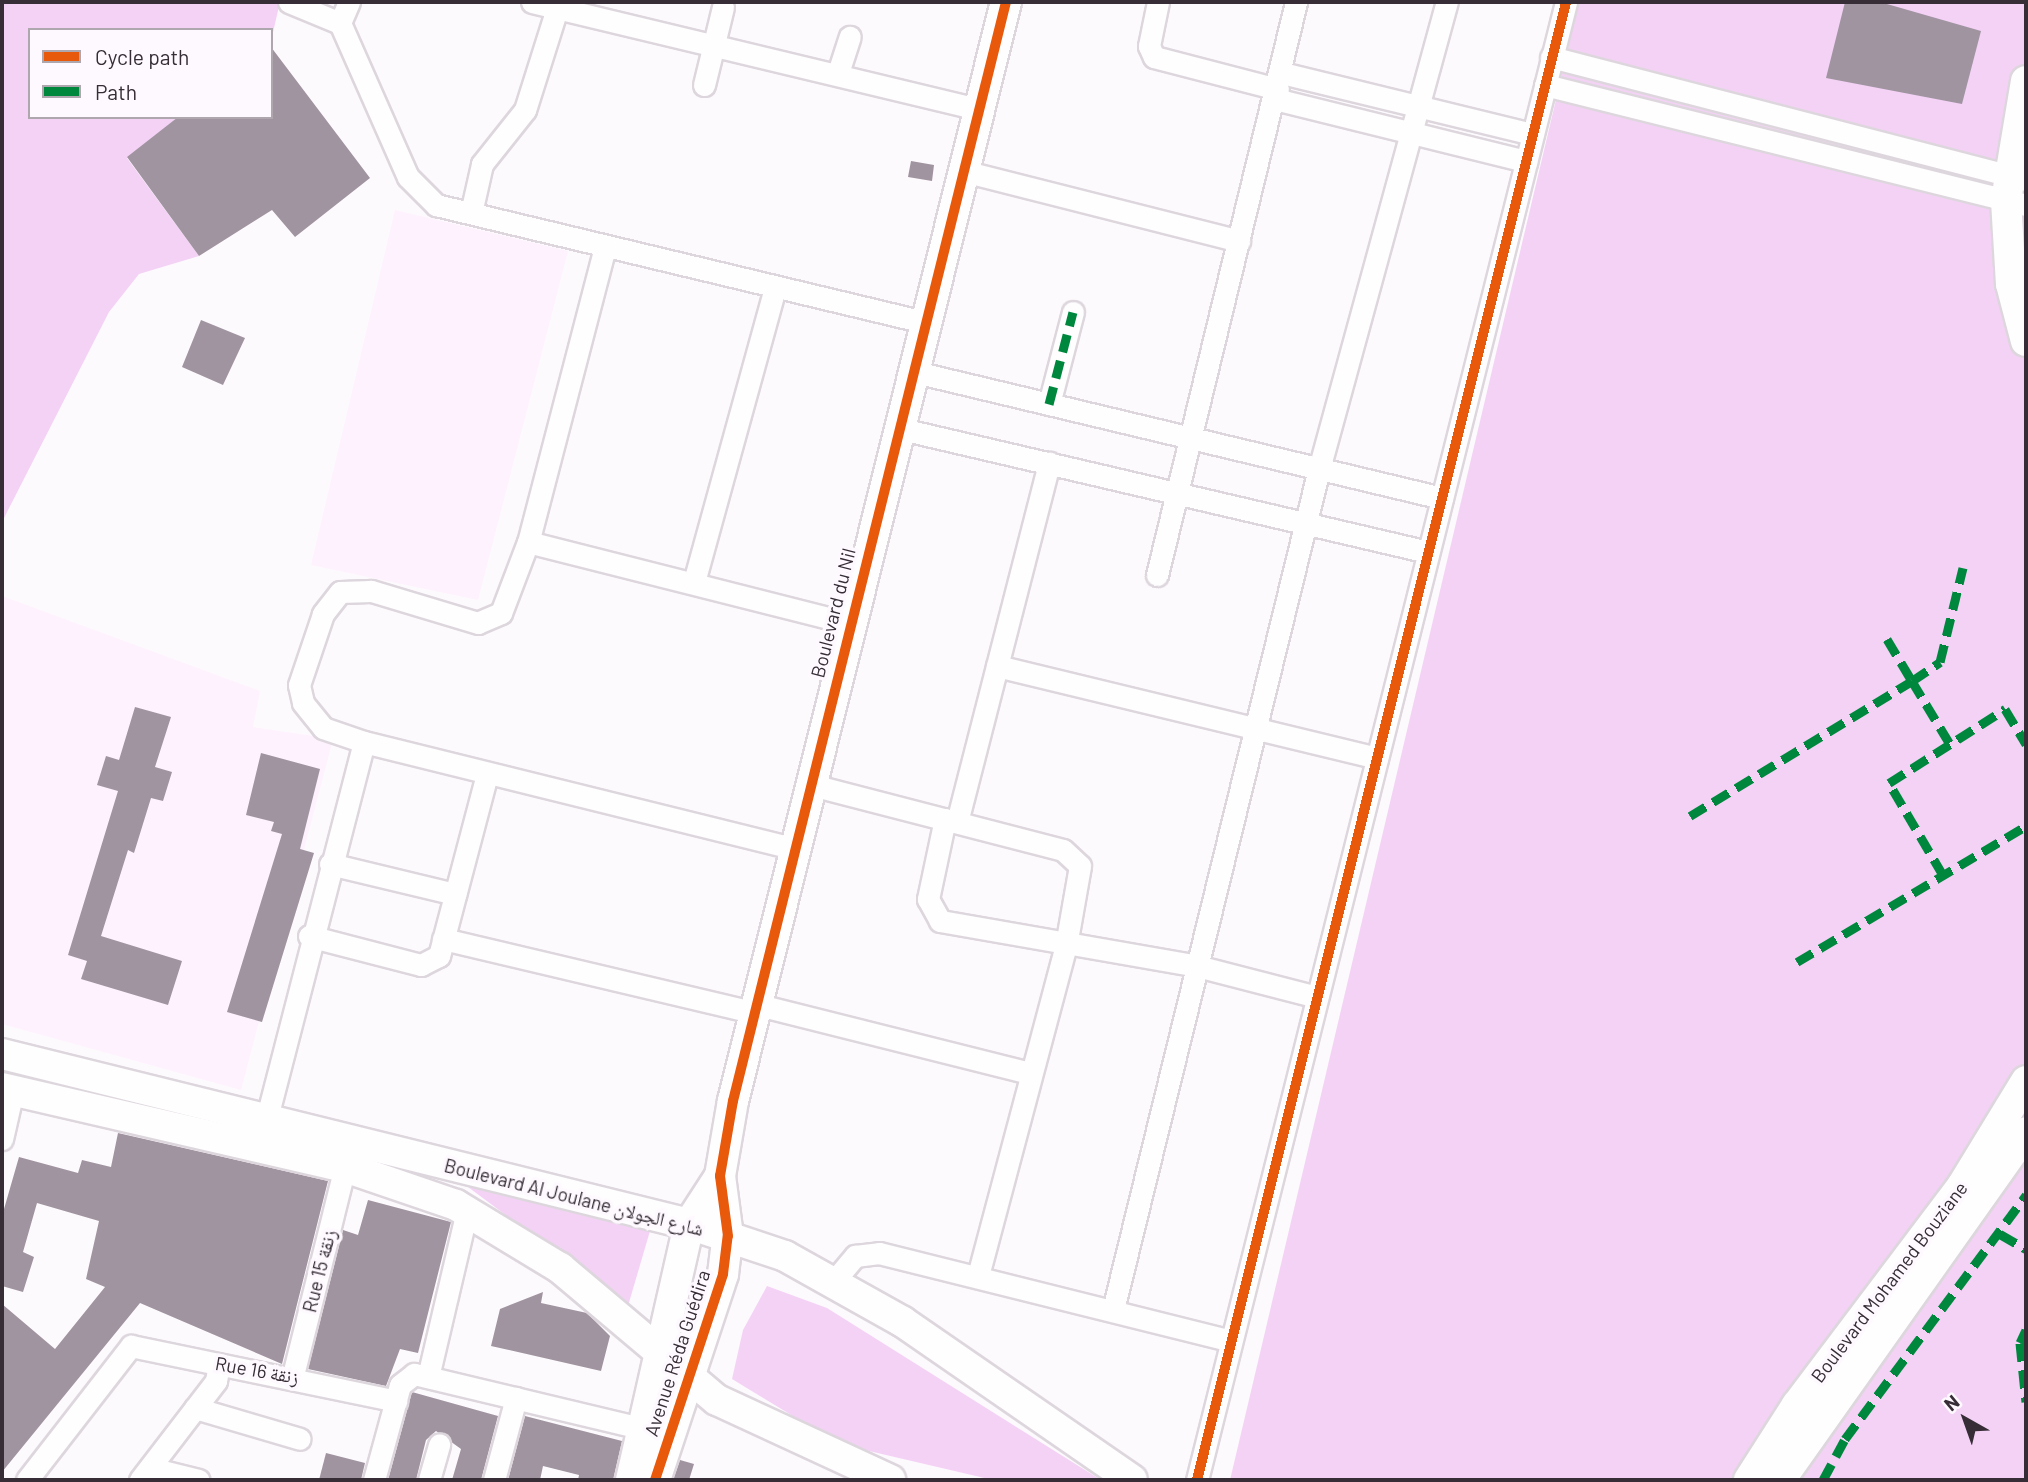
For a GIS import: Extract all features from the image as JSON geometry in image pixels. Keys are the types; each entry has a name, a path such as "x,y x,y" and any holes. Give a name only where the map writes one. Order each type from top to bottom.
{"street":[{"path":"289,2 340,23 408,177 436,205 924,322"},
{"path":"340,23 349,2"},
{"path":"532,2 558,4 712,46 838,73 978,109"},
{"name":"Boulevard du Nil","path":"728,1236 720,1176 754,1008 911,371 1006,2"},
{"path":"1158,2 1149,46 1154,57 1278,87 1414,132 1526,161"},
{"path":"1157,575 1278,87 1296,2"},
{"path":"1114,1310 1255,728 1309,524 1319,469 1414,132 1447,2"},
{"path":"1197,1480 1566,2"},
{"path":"471,213 482,164 525,110 558,4"},
{"path":"704,85 723,7"},
{"path":"838,73 850,37"},
{"path":"1552,57 1780,116 2017,190"},
{"path":"2026,81 2011,284 2026,341"},
{"path":"1545,85 1774,143 2017,190"},
{"path":"1278,87 1420,108 1532,134"},
{"path":"1774,143 1780,116"},
{"path":"962,171 1239,241"},
{"path":"605,247 528,542 507,603 487,623 371,591 340,592 331,601 299,685 303,703 323,728 364,742 793,848"},
{"path":"694,582 775,287"},
{"path":"1049,404 1073,312"},
{"path":"911,371 1442,498"},
{"path":"897,428 1428,552"},
{"path":"1049,463 997,666 928,899 940,921 1197,966 1317,998"},
{"path":"528,542 848,623"},
{"path":"997,666 1377,758"},
{"path":"266,1121 309,936 364,742"},
{"path":"309,936 421,964 439,956 487,774"},
{"path":"808,784 1063,850 1076,859 1081,875 1066,945 978,1276"},
{"path":"330,863 456,894"},
{"path":"443,939 1030,1073"},
{"name":"Boulevard Al Joulane شارع الجولان","path":"2,1054 689,1224 728,1236 834,1281 1132,1480"},
{"name":"Boulevard Mohamed Bouziane","path":"1749,1480 1797,1405 1962,1186 2026,1081"},
{"path":"2,1139 7,1089"},
{"name":"Boulevard Al Joulane شارع الجولان","path":"7,1089 345,1167 467,1211 559,1268 688,1380 776,1433 890,1480"},
{"name":"Boulevard Mohamed Bouziane","path":"1780,1480 2026,1132"},
{"name":"Rue 15 زنقة","path":"293,1375 345,1167"},
{"name":"Boulevard du Nil","path":"689,1224 720,1176"},
{"path":"428,1377 467,1211"},
{"name":"Avenue Réda Guédira","path":"631,1480 657,1354 689,1224"},
{"name":"Avenue Réda Guédira","path":"655,1480 714,1310 728,1236"},
{"path":"834,1281 867,1252 978,1276 1231,1341"},
{"name":"Rue 16 زنقة","path":"27,1480 120,1354 140,1345 219,1364 398,1393"},
{"path":"145,1474 216,1381 219,1364"},
{"path":"374,1480 398,1393 414,1374 641,1428"},
{"path":"494,1480 516,1398"},
{"path":"195,1408 300,1439"},
{"path":"429,1480 439,1444"},
{"path":"145,1474 199,1480"}],"shaded area":[{"path":"2,2 280,2 273,32 273,28 28,28 28,119 176,119 127,158 199,256 139,274 109,312 2,522"},
{"path":"1579,2 2026,2 2026,1480 1230,1480"},
{"path":"395,210 568,251 478,600 311,565"},
{"path":"2,596 260,691 253,727 333,739 241,1090 2,1024"},
{"path":"464,1184 650,1231 628,1306"},
{"path":"767,1286 827,1308 1101,1480 993,1480 839,1444 732,1379 743,1330"}],"building":[{"path":"1845,2 1880,2 1981,31 1962,104 1826,78"},
{"path":"273,50 370,178 295,237 272,210 199,256 127,157 175,119 273,119"},
{"path":"911,161 934,165 932,181 908,177"},
{"path":"201,320 245,338 223,385 182,367"},
{"path":"135,707 171,717 155,767 172,772 163,801 151,798 134,853 128,850 101,936 182,961 168,1005 81,979 87,961 68,955 118,791 97,785 106,756 119,760"},
{"path":"261,753 320,769 300,849 314,853 262,1022 227,1012 282,834 271,831 274,822 246,815"},
{"path":"118,1133 328,1181 282,1364 140,1303 2,1472 2,1304 55,1349 105,1287 86,1279 99,1221 37,1203 23,1252 34,1257 23,1292 2,1286 2,1216 19,1157 78,1173 82,1160 111,1167"},
{"path":"368,1200 451,1222 418,1353 400,1349 386,1386 308,1369 343,1230 358,1235"},
{"path":"543,1292 541,1303 587,1313 610,1336 601,1371 491,1346 500,1309"},
{"path":"412,1392 498,1416 481,1480 452,1480 461,1449 436,1431 426,1440 416,1480 388,1480"},
{"path":"525,1416 622,1441 613,1480 578,1480 579,1475 543,1466 540,1480 508,1480"},
{"path":"326,1453 365,1463 361,1480 319,1480"},
{"path":"680,1460 694,1464 689,1480 673,1480"}],"marked path":[{"path":"1049,404 1073,312"},
{"path":"1887,639 1912,681 1940,662 1963,568"},
{"path":"1690,816 1912,681 1950,744"},
{"path":"1943,875 1889,783 2005,709 2026,744"},
{"path":"1797,962 2026,826"},
{"path":"1823,1480 1845,1439 2026,1195"},
{"path":"2000,1234 2026,1249"},
{"path":"2026,1330 2020,1343 2026,1402"}],"cycle path":[{"path":"655,1480 723,1274 728,1236 720,1176 733,1101 1006,2"},
{"path":"1197,1480 1566,2"}]}
